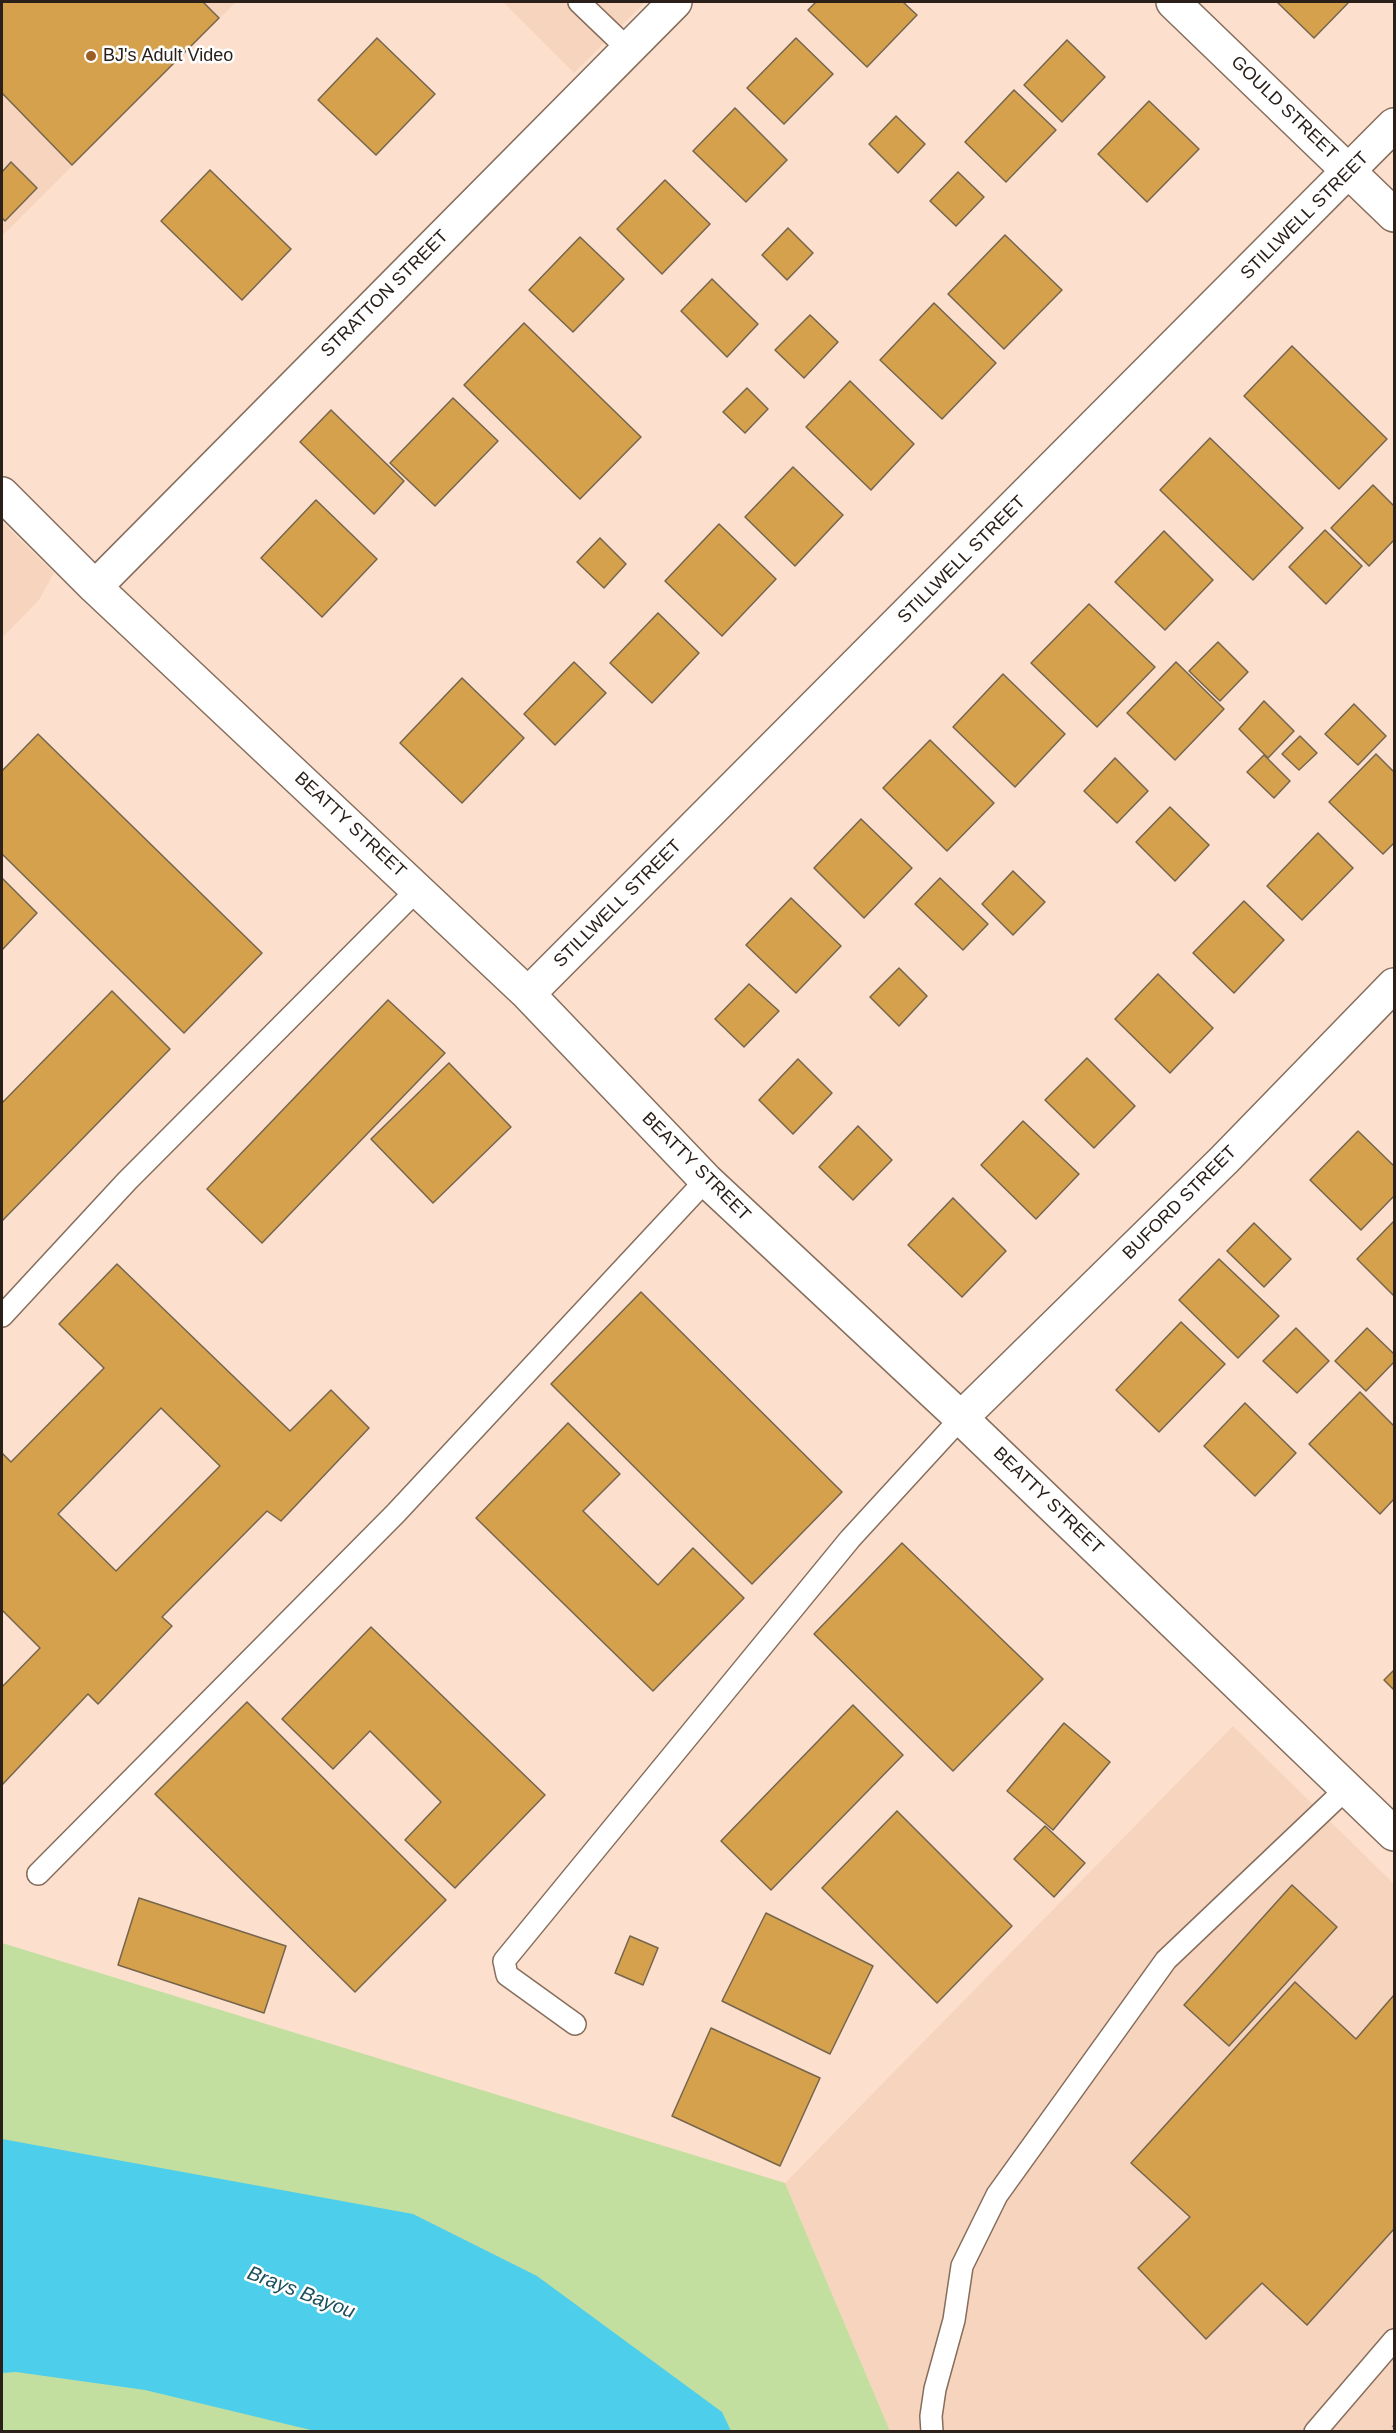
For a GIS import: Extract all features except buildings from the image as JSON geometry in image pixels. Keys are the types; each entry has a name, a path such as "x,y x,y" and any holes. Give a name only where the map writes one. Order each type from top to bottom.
{"street":[{"name":"STRATTON STREET","path":"95,587 675,2"},
{"name":"GOULD STREET","path":"1173,2 1395,215"},
{"name":"STILLWELL STREET","path":"528,994 1395,125"},
{"name":"BEATTY STREET","path":"2,494 95,587 528,994 706,1180 961,1418 1395,1834"},
{"name":"BUFORD STREET","path":"961,1418 1390,997"}],"lane":[{"path":"579,2 628,49"},
{"path":"2,1316 127,1181 418,889"},
{"path":"38,1874 396,1513 706,1180"},
{"path":"575,2024 507,1975 504,1961 850,1539 961,1418"},
{"path":"932,2432 931,2416 935,2389 954,2320 962,2266 996,2195 1166,1960 1347,1788"},
{"path":"1315,2432 1395,2340"}],"shaded area":[{"name":"BJ's Adult Video","path":"2,2 236,2 2,236"},
{"path":"503,2 645,2 574,73"},
{"path":"2,522 54,573 39,600 2,638"},
{"path":"1233,1726 1394,1884 1394,2430 890,2431 785,2183"}],"green space":[{"path":"2,1943 785,2183 890,2431 2,2431"}],"water":[{"name":"Brays Bayou","path":"2,2139 413,2214 537,2276 722,2412 731,2431 315,2431 145,2390 16,2372 2,2373"}],"place":[{"name":"BJ's Adult Video","path":"91,56"}]}
